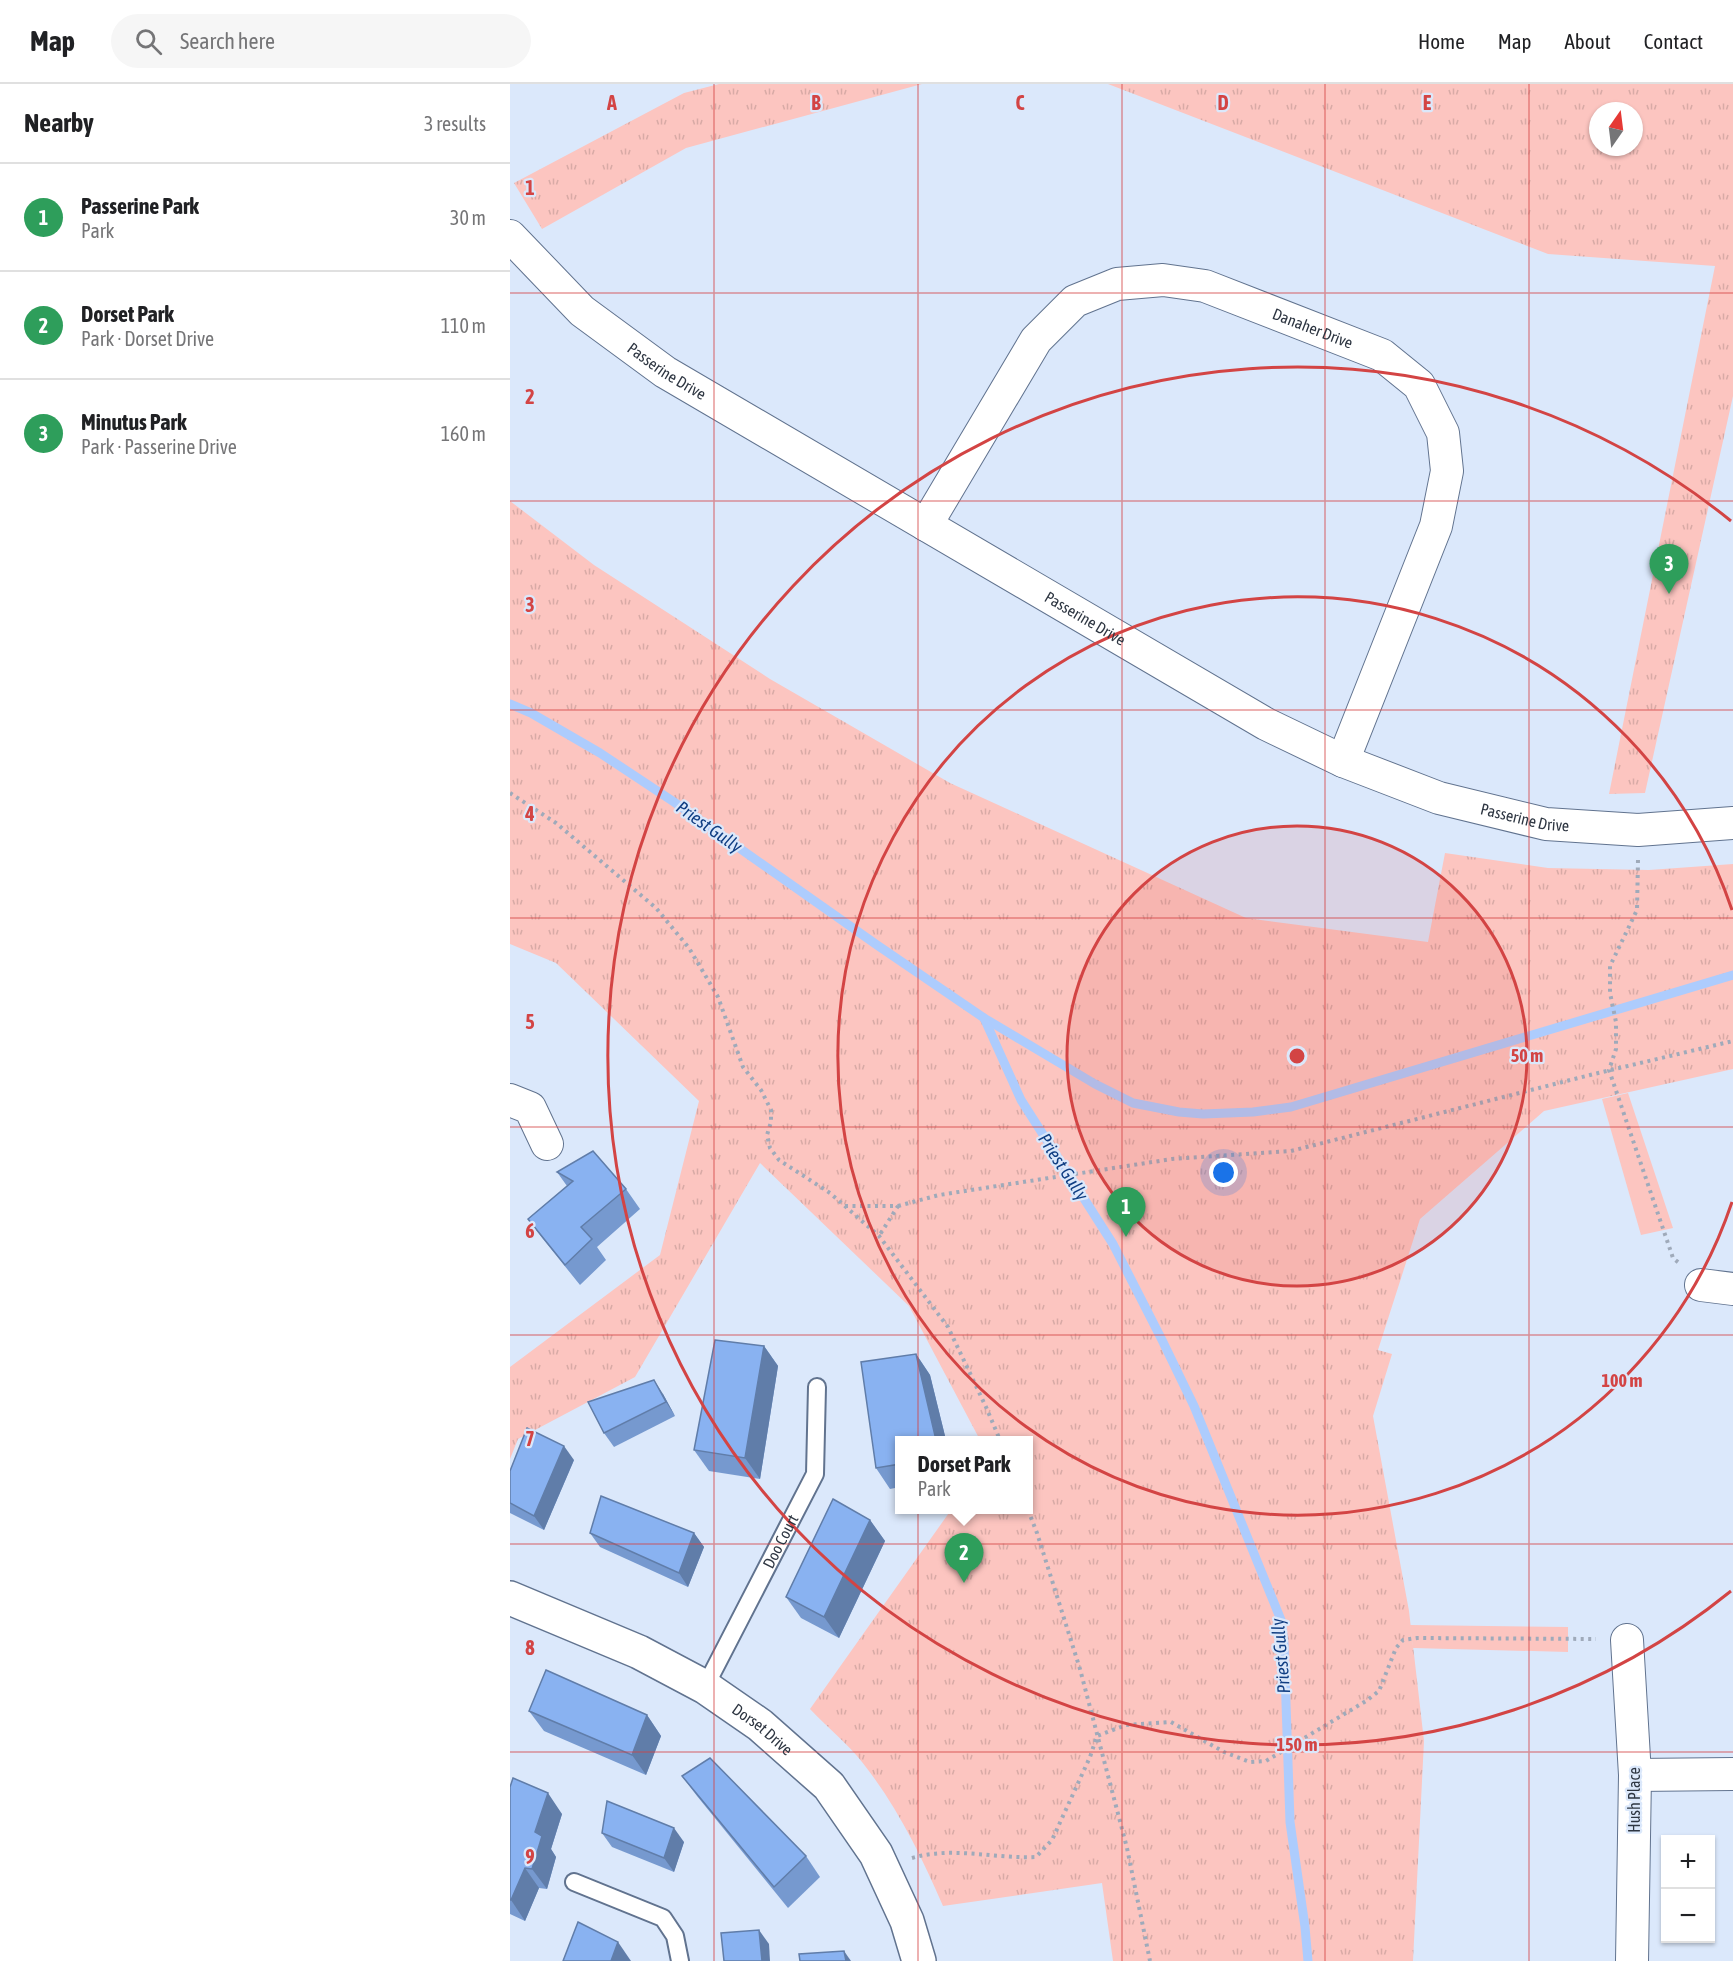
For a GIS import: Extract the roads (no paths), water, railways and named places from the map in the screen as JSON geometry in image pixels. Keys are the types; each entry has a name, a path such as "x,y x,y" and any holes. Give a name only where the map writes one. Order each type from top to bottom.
{"street":[{"name":"Passerine Drive","path":"510,236 582,312 665,372 1266,724 1343,761 1440,798 1546,824 1638,830 1733,823"},
{"name":"Danaher Drive","path":"926,525 1036,340 1075,301 1116,284 1163,280 1205,286 1382,354 1419,385 1443,433 1447,471 1436,526 1343,761"},
{"path":"510,1100 530,1108 547,1144"},
{"path":"1701,1285 1733,1289"},
{"name":"Dorset Drive","path":"510,1598 639,1652 705,1687 760,1725 829,1786 876,1854 907,1921 919,1961"},
{"name":"Hush Place","path":"1627,1640 1635,1775 1632,1961"},
{"path":"1635,1775 1733,1774"}],"lane":[{"name":"Doo Court","path":"705,1687 815,1474 817,1387"},
{"path":"574,1882 663,1918 675,1936 680,1961"}],"waterway":[{"path":"510,704 531,713 600,753 674,802 984,1018 1095,1084 1133,1103 1203,1114 1253,1112 1291,1107 1733,975"},
{"name":"Priest Gully","path":"984,1018 1021,1100 1113,1244 1162,1340 1194,1406 1281,1620 1284,1643 1290,1822 1308,1961"}],"place":[{"name":"Minutus Park","path":"1669,594"},
{"name":"Passerine Park","path":"1126,1237"},
{"name":"Dorset Park","path":"964,1583"}]}
